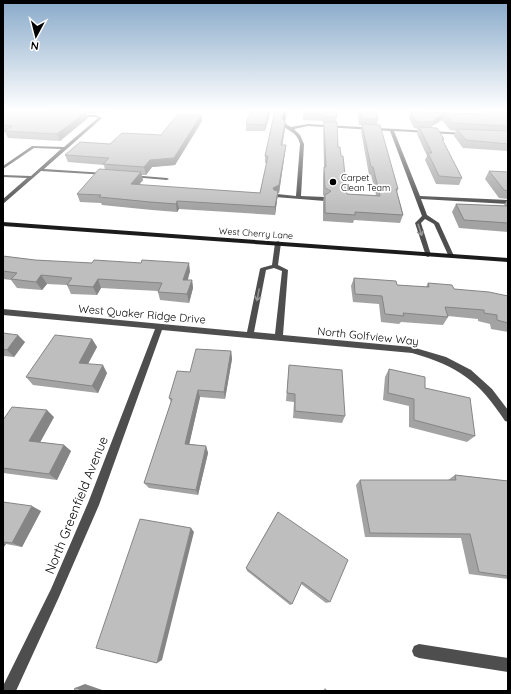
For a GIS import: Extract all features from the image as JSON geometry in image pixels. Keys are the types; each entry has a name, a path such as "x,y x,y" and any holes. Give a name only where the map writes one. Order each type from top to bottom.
{"main road":[{"name":"West Cherry Lane","path":"3,224 508,260"}],"street":[{"path":"3,202 71,142"},
{"path":"298,197 302,142"},
{"path":"397,142 425,216 436,223 451,256"},
{"path":"3,168 33,147 64,148"},
{"path":"40,170 109,174"},
{"path":"124,175 167,180"},
{"path":"3,176 30,177"},
{"path":"277,196 325,199"},
{"path":"418,197 508,202"},
{"path":"425,216 418,223 428,255"},
{"path":"275,266 278,243"},
{"path":"250,335 263,269 275,266 285,270 279,337"},
{"name":"West Quaker Ridge Drive","path":"3,312 279,337"},
{"name":"North Greenfield Avenue","path":"8,691 55,593 93,505 160,326"},
{"name":"North Golfview Way","path":"279,337 412,350 434,356 457,365 476,378 492,395 508,418"},
{"path":"419,651 508,665"}],"building":[{"path":"80,142 110,144 112,142 184,142 174,158 150,160 144,167 103,164 109,158 65,155"},
{"path":"268,142 281,142 281,145 286,145 279,185 273,188 274,190 278,191 275,207 177,201 176,204 99,197 101,195 77,194 99,169 141,172 131,184 260,193 268,156 265,156"},
{"path":"325,142 338,142 341,156 343,156 347,194 380,196 373,167 371,167 366,142 385,142 398,189 396,189 403,215 355,212 355,215 325,213 325,194 331,191 325,188 324,167 326,167"},
{"path":"427,142 444,142 462,178 439,176 428,153 432,153"},
{"path":"491,142 508,142 508,144"},
{"path":"489,171 508,172 508,191 504,190"},
{"path":"456,204 508,206 508,223 464,220"},
{"path":"3,256 35,260 92,263 94,260 141,263 142,260 189,263 183,280 192,280 187,294 158,292 162,283 98,279 93,287 67,285 72,278 41,275 36,282 11,279 17,273 3,271"},
{"path":"354,278 396,281 397,285 429,287 428,283 452,285 454,289 489,292 508,296 508,323 497,320 497,315 484,313 484,310 445,307 448,317 403,313 404,316 385,314 382,296 355,294"},
{"path":"3,333 18,335 7,350 3,349"},
{"path":"55,335 92,339 79,363 103,365 92,386 26,377"},
{"path":"196,349 231,351 224,392 198,390 185,444 206,446 196,490 144,483 172,399 169,398 177,371 190,372"},
{"path":"289,365 342,370 345,416 295,411 295,394 287,393"},
{"path":"389,369 425,377 425,388 470,398 475,436 414,420 414,399 388,393"},
{"path":"12,407 47,410 29,441 64,445 49,474 3,468 3,420"},
{"path":"455,475 508,481 508,576 479,572 470,534 370,533 360,480 456,480"},
{"path":"3,502 32,506 12,543 3,542"},
{"path":"278,512 348,560 330,602 302,582 292,604 246,568"},
{"path":"140,519 191,528 157,663 96,648"},
{"path":"75,688 85,691 74,691"}],"place":[{"name":"Carpet Clean Team","path":"333,182"}]}
